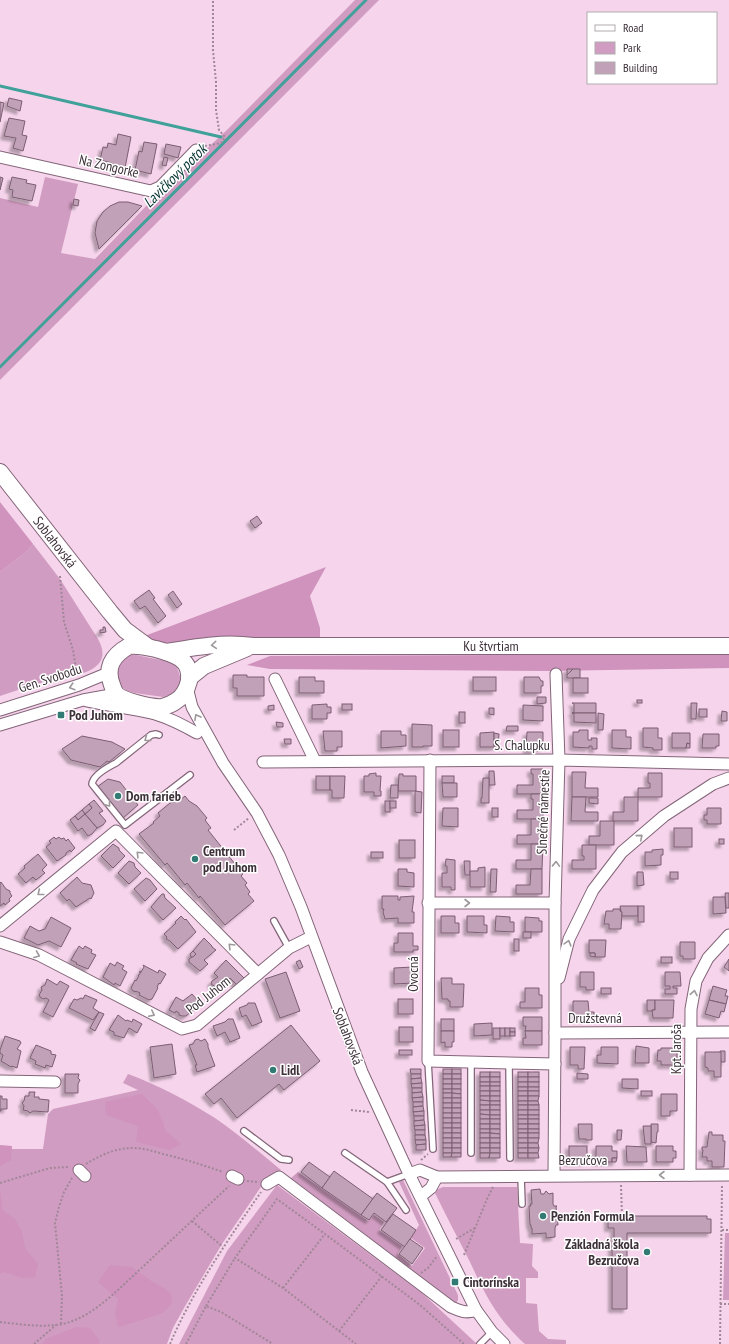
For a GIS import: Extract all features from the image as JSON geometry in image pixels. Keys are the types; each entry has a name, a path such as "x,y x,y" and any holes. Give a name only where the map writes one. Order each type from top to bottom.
{"street":[{"name":"Na Zongorke","path":"0,157 151,191 160,187 196,150"},
{"name":"Soblahovská","path":"0,472 125,630 148,647"},
{"path":"110,612 118,644 116,656 108,672 109,679 116,694"},
{"name":"Ku štvrtiam","path":"166,652 214,645 241,644 253,646 729,646"},
{"name":"Ku štvrtiam","path":"116,656 129,646 148,647 175,655 184,663 188,670 188,682"},
{"name":"Ku štvrtiam","path":"156,710 170,705 178,700 188,682 204,666 253,646"},
{"name":"Gen. Svobodu","path":"0,710 79,685 108,672"},
{"name":"Slnečné námestie","path":"556,674 559,760 554,903 556,1033"},
{"path":"276,679 315,761"},
{"name":"Soblahovská","path":"188,682 192,707 223,763 257,813 279,855 301,907 362,1072 409,1174 476,1310 492,1332 504,1344"},
{"path":"0,725 83,700 116,694 132,702 156,710"},
{"path":"83,700 103,705 156,710"},
{"name":"Soblahovská","path":"156,710 176,715 197,733 223,763"},
{"name":"Ovocná","path":"428,1061 430,760"},
{"name":"S. Chalupku","path":"263,762 559,760 729,764"},
{"name":"Slnečné námestie","path":"556,994 569,939 593,890 622,852 664,816 713,784 729,778"},
{"path":"0,926 116,831 258,974"},
{"path":"428,902 554,903"},
{"name":"Kpt. Jaroša","path":"690,1175 691,1009 696,981 708,958 729,935"},
{"name":"Pod Juhom","path":"0,942 39,955 182,1029 190,1028 196,1025 290,948 311,937"},
{"name":"Družstevná","path":"554,1175 556,1033 729,1032"},
{"path":"428,1061 555,1064"},
{"path":"0,1081 55,1082"},
{"name":"Bezručova","path":"409,1174 420,1170 437,1177 726,1175"},
{"path":"267,1184 279,1177 451,1307 463,1312 472,1312 476,1310"},
{"path":"420,1196 431,1188 437,1177"}],"lane":[{"path":"159,735 151,735 116,764 109,767 92,780 92,784 125,825 190,775"},
{"path":"274,921 290,948"},
{"path":"428,1061 433,1150"},
{"path":"471,1062 471,1153"},
{"path":"509,1063 510,1158"},
{"path":"244,1131 281,1159 289,1160"},
{"path":"344,1153 387,1182 406,1210"},
{"path":"387,1182 409,1174"},
{"path":"521,1176 522,1204"},
{"path":"480,1344 492,1332"}],"path":[{"path":"196,150 221,143 225,137 219,130 216,110 216,82 213,50 213,0"},
{"path":"60,576 64,622 73,650 77,676"},
{"path":"234,830 246,820"},
{"path":"351,1110 369,1112"},
{"path":"0,1322 25,1325 56,1325 61,1324 84,1316 107,1300 192,1221 233,1180 202,1164 175,1156 144,1149 132,1148 117,1150 102,1155 80,1172 64,1192 55,1223 62,1296 61,1324"},
{"path":"0,1183 50,1168 70,1166 80,1172"},
{"path":"720,1344 722,1230 726,1175"},
{"path":"464,1255 487,1198 496,1182"},
{"path":"170,1344 192,1301 224,1248 267,1184"},
{"path":"621,1188 622,1216"},
{"path":"186,1344 206,1306 235,1258 277,1199 420,1305 464,1344"},
{"path":"192,1221 224,1248"},
{"path":"456,1239 476,1228"},
{"path":"722,1230 729,1230"},
{"path":"283,1288 325,1234"},
{"path":"413,1277 428,1268 436,1258 439,1251"},
{"path":"235,1258 283,1288 356,1344"},
{"path":"339,1331 382,1276"},
{"path":"720,1304 729,1304"},
{"path":"206,1306 221,1312 273,1344"},
{"path":"34,1344 56,1325"}],"green space":[{"path":"355,0 379,0 0,380 0,198 38,207 45,177 78,184 61,253 95,259 151,201 229,128"},
{"path":"33,544 60,579 98,639 102,651 101,660 96,667 87,672 38,684 0,696 0,572 26,552"},
{"path":"129,655 171,662 177,668 181,680 177,689 169,696 163,697 127,691 120,685 116,671 119,663"},
{"path":"128,1074 173,1094 215,1118 281,1170 265,1181 222,1244 173,1328 167,1344 0,1344 0,1149 43,1149 48,1114 53,1109 138,1090 123,1083"},
{"path":"298,1172 368,1221 374,1215 384,1222 379,1230 402,1246 398,1254 412,1266 425,1248 411,1238 419,1225 399,1182 403,1180 458,1295 458,1300 456,1303 291,1178"},
{"path":"277,1185 422,1293 477,1344 179,1344 227,1251"},
{"path":"443,1187 517,1187 520,1243 533,1244 532,1266 538,1272 538,1278 526,1278 526,1303 537,1304 539,1331 548,1339 566,1340 566,1344 525,1344 506,1325 486,1295 435,1193 438,1189"},
{"path":"725,1233 729,1233 729,1300 723,1300"}],"shaded area":[{"path":"0,502 33,544 26,552 0,572"},
{"path":"326,567 310,596 320,628 320,640 247,637 158,646 142,637"},
{"path":"729,654 729,668 549,671 270,669 247,665 270,656"},
{"path":"142,1094 158,1110 166,1131 181,1144 170,1150 136,1142 138,1126 106,1115 105,1102"},
{"path":"0,1145 12,1146 11,1160 0,1166"},
{"path":"0,1189 3,1211 15,1219 22,1232 25,1248 38,1264 35,1277 22,1278 4,1272 0,1274"},
{"path":"110,1265 132,1267 171,1294 172,1303 163,1313 118,1327 115,1314 118,1299 98,1282"},
{"path":"76,1327 90,1328 100,1341 99,1344 42,1344 46,1339"}],"building":[{"path":"9,98 22,101 20,111 7,106"},
{"path":"0,102 4,103 0,122"},
{"path":"9,118 25,121 22,135 27,136 23,151 13,148 16,138 4,136"},
{"path":"118,134 131,137 125,168 100,160 103,147 107,148 108,143 116,145"},
{"path":"144,142 157,144 151,174 135,170 139,151 142,152"},
{"path":"166,144 181,147 178,158 164,154"},
{"path":"164,157 168,158 166,166 162,165"},
{"path":"0,177 3,178 0,190"},
{"path":"12,177 27,180 26,183 36,185 32,201 12,197 13,190 9,189"},
{"path":"74,199 79,200 78,206 73,205"},
{"path":"119,202 128,202 142,206 99,249 95,233 97,221 103,212 110,206"},
{"path":"257,516 262,523 255,528 250,521"},
{"path":"149,590 155,598 153,599 166,616 158,623 145,606 140,609 134,601"},
{"path":"173,591 182,604 177,608 168,595"},
{"path":"103,627 105,627 106,632 100,633 100,630 103,630"},
{"path":"567,669 573,669 567,675"},
{"path":"573,669 580,669 580,678 567,678 567,675"},
{"path":"233,675 264,677 264,696 237,696 237,688 233,688"},
{"path":"299,677 315,677 315,681 324,681 324,693 299,693"},
{"path":"473,677 496,677 496,691 473,691"},
{"path":"524,677 539,677 541,681 543,681 541,693 524,693"},
{"path":"573,678 588,678 588,693 573,693"},
{"path":"537,697 546,697 546,703 537,704"},
{"path":"637,700 642,700 642,703 637,703"},
{"path":"572,703 596,703 596,713 572,713 574,712 574,704"},
{"path":"691,703 697,703 696,719 691,719"},
{"path":"327,704 327,707 331,707 331,713 327,713 327,719 312,719 312,705"},
{"path":"342,704 352,704 352,710 342,710"},
{"path":"274,705 274,710 268,710 268,706"},
{"path":"523,705 543,706 543,721 523,720"},
{"path":"489,708 494,708 494,715 489,714"},
{"path":"699,709 707,709 707,717 699,717"},
{"path":"722,711 727,712 727,721 721,721"},
{"path":"459,712 465,712 465,723 459,723"},
{"path":"574,713 596,713 596,723 574,722"},
{"path":"598,713 604,714 603,730 598,730"},
{"path":"276,722 283,723 283,727 277,727"},
{"path":"412,724 432,725 432,746 412,747"},
{"path":"507,726 518,726 518,731 506,731"},
{"path":"643,728 658,728 658,738 662,738 662,750 653,750 653,748 643,747"},
{"path":"443,730 459,730 459,747 443,747"},
{"path":"579,730 588,730 588,740 592,740 591,738 597,738 597,749 592,749 592,746 589,746 589,748 573,747 573,732 579,732"},
{"path":"612,730 626,730 626,737 631,737 631,749 612,748"},
{"path":"323,731 342,731 342,747 337,747 337,751 325,751"},
{"path":"381,731 401,731 401,735 406,735 406,746 381,748"},
{"path":"494,732 494,747 480,747 480,733"},
{"path":"527,732 543,732 543,748 535,748 535,751 527,751"},
{"path":"494,733 499,734 498,746 494,746"},
{"path":"672,733 690,733 690,744 687,743 686,748 672,748"},
{"path":"703,734 719,734 719,746 716,746 716,748 702,748"},
{"path":"82,736 112,742 125,749 109,762 107,761 100,767 71,760 62,749"},
{"path":"284,739 291,739 291,744 285,744"},
{"path":"687,743 690,744 690,748 686,748"},
{"path":"531,769 543,769 543,794 517,794 517,785 533,785 533,774 531,774"},
{"path":"489,771 494,771 495,785 489,785"},
{"path":"572,772 586,772 585,788 598,788 598,797 572,797"},
{"path":"376,773 376,776 381,776 381,796 374,796 374,792 364,792 364,776 369,776 369,774"},
{"path":"648,773 662,773 662,797 638,797 638,788 650,788 650,783 648,783"},
{"path":"399,774 403,774 403,776 416,776 416,791 398,791"},
{"path":"316,776 330,776 330,790 316,790"},
{"path":"330,776 345,776 344,798 332,798 332,790 330,790"},
{"path":"442,776 454,776 454,783 442,783"},
{"path":"483,778 489,778 489,803 481,803"},
{"name":"Dom farieb","path":"108,779 120,782 138,805 123,818 97,787"},
{"path":"442,783 457,783 457,797 443,797"},
{"path":"391,785 398,785 398,798 390,798"},
{"path":"415,791 422,792 421,813 415,812"},
{"path":"531,794 543,794 543,819 517,819 517,810 533,810 533,799 531,799"},
{"name":"Centrum pod Juhom","path":"185,796 189,801 197,806 207,818 205,820 211,828 208,830 243,874 241,876 247,883 245,885 250,892 248,894 254,901 225,925 187,883 185,885 167,863 165,865 139,834 154,823 153,822 160,816 158,813 170,803 180,800"},
{"path":"572,797 586,797 585,812 598,812 598,821 571,821"},
{"path":"624,797 638,797 638,821 613,821 613,812 624,812"},
{"path":"589,798 598,798 598,804 589,803"},
{"path":"94,800 103,811 99,813 106,821 103,825 97,828 85,814 92,808 89,804"},
{"path":"385,801 390,801 390,812 385,812"},
{"path":"390,801 396,801 396,808 390,808"},
{"path":"89,804 92,808 85,814 82,810"},
{"path":"443,808 458,808 458,827 442,826"},
{"path":"492,808 498,808 498,817 492,817"},
{"path":"707,808 721,808 721,824 707,824 707,820 704,820 704,815 707,815"},
{"path":"82,810 85,814 78,820 75,816"},
{"path":"85,814 97,828 88,836 82,828 78,831 70,820 75,816 78,820"},
{"path":"531,819 543,819 543,844 517,844 517,835 531,835"},
{"path":"600,821 614,821 614,845 589,845 589,836 600,836"},
{"path":"674,828 692,828 692,847 674,847"},
{"path":"54,837 56,839 59,837 61,839 64,838 66,841 68,839 75,848 71,852 70,850 66,853 66,855 57,861 46,847 51,843 49,841"},
{"path":"719,839 724,839 724,844 719,844"},
{"path":"399,840 415,840 415,858 399,858"},
{"path":"113,844 119,848 125,856 113,868 101,856"},
{"path":"531,844 543,844 542,869 516,869 516,860 531,860"},
{"path":"582,845 596,845 596,869 572,869 572,860 584,860 584,856 582,856"},
{"path":"663,849 663,855 661,855 661,865 645,866 645,852"},
{"path":"371,852 383,852 383,858 371,858"},
{"path":"38,854 47,865 42,870 45,873 36,880 33,877 26,883 18,874 25,868 24,866"},
{"path":"446,859 455,860 455,890 451,890 451,887 442,887 442,873 447,873 447,866 445,866"},
{"path":"129,861 134,863 135,867 141,873 129,884 118,873"},
{"path":"464,861 470,861 470,875 465,875"},
{"path":"485,867 485,887 470,887 470,871 478,871 478,868"},
{"path":"398,869 407,869 407,872 414,873 414,887 398,886"},
{"path":"491,869 497,869 496,892 490,892"},
{"path":"531,869 542,869 542,894 516,894 516,885 530,885"},
{"path":"637,872 643,872 644,885 637,886"},
{"path":"670,872 678,872 678,879 670,879"},
{"path":"77,877 82,883 91,885 94,893 91,899 90,898 76,907 69,899 67,901 60,893"},
{"path":"146,878 150,880 157,889 145,901 134,889"},
{"path":"1,882 6,889 10,891 12,896 9,899 10,901 5,905 4,903 0,906 0,883"},
{"path":"725,893 729,893 729,908 726,908"},
{"path":"162,894 164,894 165,898 176,908 163,920 151,907"},
{"path":"382,896 398,896 398,900 400,900 400,897 414,896 412,912 414,912 414,923 398,923 398,918 385,919 383,912 384,909 382,909"},
{"path":"713,897 725,897 726,913 713,914"},
{"path":"620,906 638,906 638,916 622,916"},
{"path":"638,906 644,906 644,922 638,922"},
{"path":"613,909 620,909 622,912 621,929 609,929 609,924 604,924 606,911 613,911"},
{"path":"181,916 185,920 186,919 196,932 178,949 166,939 167,937 164,934"},
{"path":"441,916 455,916 455,923 459,923 459,933 441,933"},
{"path":"467,916 484,916 484,925 487,925 487,933 467,932"},
{"path":"496,916 510,917 510,922 514,922 514,932 495,931"},
{"path":"51,917 71,928 61,947 49,941 38,945 24,938 30,926 39,931 45,929"},
{"path":"525,917 539,918 539,921 542,921 542,932 525,932"},
{"path":"523,932 531,932 531,938 523,938"},
{"path":"398,933 413,933 413,946 418,946 418,950 413,950 413,952 394,952 394,943 398,943"},
{"path":"204,938 216,950 204,960 208,964 200,971 189,962 189,959 196,954 193,951"},
{"path":"514,939 519,939 519,951 514,951"},
{"path":"589,940 606,940 605,957 595,957 595,953 589,953"},
{"path":"680,942 695,942 695,959 683,959 683,956 680,956"},
{"path":"79,946 83,949 85,946 92,950 91,953 96,955 88,969 71,960"},
{"path":"193,951 196,954 191,957 190,954"},
{"path":"590,953 595,953 595,957 590,956"},
{"path":"661,957 672,957 672,963 661,963"},
{"path":"729,959 729,971 724,967"},
{"path":"226,960 244,978 237,985 230,978 219,989 211,984 212,981 218,977 214,973"},
{"path":"300,960 303,967 299,969 296,962"},
{"path":"117,962 124,966 122,969 127,972 120,986 115,983 114,985 103,977 110,963 115,966"},
{"path":"143,965 158,973 159,970 166,974 160,984 159,983 152,999 149,1000 139,995 140,993 133,991 131,988 144,967"},
{"path":"413,967 414,983 394,984 394,968"},
{"path":"286,972 300,1011 280,1018 265,979"},
{"path":"580,972 594,972 594,990 586,990 586,987 580,987"},
{"path":"665,972 680,972 681,986 673,986 673,988 677,988 677,994 665,994 665,989 670,989 670,986 665,986"},
{"path":"441,978 452,978 452,984 464,984 463,1007 450,1007 450,1001 448,1001 448,999 442,999"},
{"path":"47,979 57,985 60,981 69,986 53,1017 43,1012 49,1000 46,998 43,999 39,995 42,990 41,987 45,985"},
{"path":"713,986 727,990 725,996 728,996 726,1004 709,1000"},
{"path":"525,988 539,988 539,995 542,995 542,1008 520,1008 520,1002 525,1002"},
{"path":"601,988 611,988 611,994 601,994"},
{"path":"192,994 200,1003 186,1016 179,1015 176,1011 175,1013 169,1010 176,997 183,1001"},
{"path":"85,995 97,1000 93,1008 99,1012 93,1020 69,1008 74,999 83,999"},
{"path":"398,999 413,999 413,1014 398,1014"},
{"path":"647,1000 655,1000 655,1010 647,1011"},
{"path":"655,1000 674,1000 673,1018 653,1018 652,1010 655,1010"},
{"path":"709,1000 726,1004 724,1012 721,1011 719,1018 705,1014"},
{"path":"573,1001 588,1001 589,1012 594,1012 594,1018 573,1018"},
{"path":"248,1003 255,1003 262,1022 252,1026 246,1015 242,1017 239,1008 247,1005"},
{"path":"99,1012 104,1014 95,1031 90,1028"},
{"path":"118,1015 126,1021 132,1022 133,1019 142,1024 137,1033 129,1028 124,1038 114,1035 114,1032 109,1030"},
{"path":"523,1017 542,1017 542,1031 525,1031 526,1026 523,1026"},
{"path":"228,1019 233,1019 240,1038 230,1042 225,1032 217,1036 213,1026 225,1022"},
{"path":"441,1019 454,1019 454,1031 441,1031"},
{"path":"492,1023 492,1035 474,1036 474,1024"},
{"name":"Lidl","path":"291,1025 320,1061 284,1090 279,1084 237,1118 221,1098 214,1104 205,1094"},
{"path":"399,1027 413,1027 413,1042 399,1042"},
{"path":"493,1028 500,1028 500,1039 493,1039"},
{"path":"500,1028 505,1028 505,1036 500,1036"},
{"path":"505,1028 510,1028 510,1036 505,1036"},
{"path":"510,1028 515,1028 515,1032 510,1032"},
{"path":"441,1031 454,1031 454,1042 452,1042 452,1047 445,1047 445,1042 441,1043"},
{"path":"525,1031 542,1031 542,1045 523,1045 523,1038 526,1038"},
{"path":"510,1032 515,1032 515,1036 510,1036"},
{"path":"5,1036 20,1041 21,1043 17,1049 21,1051 17,1068 11,1067 1,1061 3,1055 0,1053 0,1050"},
{"path":"198,1039 201,1041 205,1039 215,1066 197,1072 195,1065 197,1065 189,1045 193,1044 195,1040"},
{"path":"172,1044 176,1074 154,1078 150,1047"},
{"path":"36,1045 51,1051 51,1054 56,1055 52,1067 46,1065 45,1068 35,1064 36,1061 30,1058"},
{"path":"636,1046 649,1048 649,1063 635,1063"},
{"path":"570,1047 585,1047 584,1069 578,1069 578,1065 570,1065"},
{"path":"601,1047 618,1047 618,1064 597,1063 597,1055 601,1055"},
{"path":"661,1048 677,1048 677,1065 661,1065 661,1061 657,1061 658,1050 661,1050"},
{"path":"399,1050 412,1050 412,1055 399,1055"},
{"path":"720,1051 725,1051 725,1062 721,1062"},
{"path":"705,1052 721,1052 721,1077 714,1077 714,1071 708,1071 708,1068 705,1067"},
{"path":"410,1069 421,1069 421,1074 411,1074"},
{"path":"443,1069 452,1069 452,1074 443,1074"},
{"path":"452,1069 461,1069 461,1074 452,1074"},
{"path":"480,1072 490,1072 490,1077 480,1077"},
{"path":"490,1072 500,1072 500,1077 490,1077"},
{"path":"518,1072 528,1072 528,1077 518,1077"},
{"path":"528,1072 539,1072 539,1077 528,1077"},
{"path":"577,1073 588,1074 588,1079 577,1079"},
{"path":"65,1074 79,1074 78,1078 80,1080 78,1084 78,1093 65,1093"},
{"path":"411,1074 421,1074 421,1078 411,1079"},
{"path":"443,1074 452,1074 452,1079 443,1079"},
{"path":"452,1074 461,1074 461,1079 452,1079"},
{"path":"480,1077 490,1077 490,1082 480,1082"},
{"path":"490,1077 500,1077 500,1082 490,1082"},
{"path":"518,1077 528,1077 528,1082 518,1082"},
{"path":"528,1077 539,1077 539,1082 528,1082"},
{"path":"421,1078 422,1083 411,1084 411,1079"},
{"path":"443,1079 452,1079 452,1084 443,1084"},
{"path":"452,1079 461,1079 461,1084 452,1084"},
{"path":"622,1079 638,1079 638,1089 622,1088"},
{"path":"480,1082 490,1082 490,1086 480,1086"},
{"path":"490,1082 500,1082 500,1086 490,1086"},
{"path":"518,1082 528,1082 528,1087 518,1087"},
{"path":"528,1082 539,1082 539,1087 528,1087"},
{"path":"422,1083 422,1088 412,1088 411,1084"},
{"path":"443,1084 452,1084 452,1089 443,1089"},
{"path":"452,1084 461,1084 461,1089 452,1089"},
{"path":"480,1086 490,1086 490,1091 480,1091"},
{"path":"490,1086 500,1086 500,1091 490,1091"},
{"path":"518,1087 528,1087 528,1091 518,1091"},
{"path":"528,1087 539,1087 539,1091 528,1091"},
{"path":"412,1088 422,1088 422,1092 412,1093"},
{"path":"443,1089 452,1089 452,1093 443,1093"},
{"path":"452,1089 461,1089 461,1094 452,1093"},
{"path":"480,1091 490,1091 490,1096 480,1096"},
{"path":"490,1091 500,1091 500,1096 490,1096"},
{"path":"518,1091 528,1091 528,1096 518,1096"},
{"path":"528,1091 539,1091 539,1096 528,1096"},
{"path":"641,1091 652,1091 652,1096 641,1096"},
{"path":"29,1092 35,1092 34,1097 39,1097 39,1099 49,1100 48,1112 33,1111 30,1113 23,1110 24,1106 22,1103 25,1096 29,1096"},
{"path":"422,1092 423,1097 412,1098 412,1093"},
{"path":"443,1093 452,1093 452,1098 443,1098"},
{"path":"452,1093 461,1094 461,1098 452,1098"},
{"path":"661,1094 677,1094 677,1111 670,1111 670,1116 661,1116"},
{"path":"0,1096 2,1096 2,1099 7,1099 7,1109 1,1109 1,1111 0,1111"},
{"path":"480,1096 490,1096 490,1101 480,1100"},
{"path":"490,1096 500,1096 500,1101 490,1101"},
{"path":"518,1096 528,1096 528,1101 518,1101"},
{"path":"528,1096 539,1096 538,1101 528,1101"},
{"path":"423,1097 423,1102 413,1102 412,1098"},
{"path":"443,1098 452,1098 452,1103 443,1103"},
{"path":"452,1098 461,1098 461,1103 452,1103"},
{"path":"480,1100 490,1101 490,1105 480,1105"},
{"path":"490,1101 500,1101 500,1105 490,1105"},
{"path":"518,1101 528,1101 528,1105 518,1105"},
{"path":"528,1101 538,1101 539,1105 528,1105"},
{"path":"413,1102 423,1102 423,1106 413,1107"},
{"path":"443,1103 452,1103 452,1108 443,1108"},
{"path":"452,1103 461,1103 461,1108 452,1108"},
{"path":"480,1105 490,1105 490,1110 480,1110"},
{"path":"490,1105 500,1105 500,1110 490,1110"},
{"path":"518,1105 528,1105 528,1110 518,1110"},
{"path":"528,1105 539,1105 539,1110 528,1110"},
{"path":"423,1106 424,1111 413,1112 413,1107"},
{"path":"443,1108 452,1108 452,1113 443,1113"},
{"path":"452,1108 461,1108 461,1113 452,1113"},
{"path":"480,1110 490,1110 490,1115 480,1114"},
{"path":"490,1110 500,1110 500,1115 490,1115"},
{"path":"518,1110 528,1110 528,1115 518,1115"},
{"path":"528,1110 539,1110 539,1115 528,1115"},
{"path":"424,1111 424,1116 414,1116 413,1112"},
{"path":"443,1113 452,1113 452,1118 443,1118"},
{"path":"452,1113 461,1113 461,1118 452,1118"},
{"path":"480,1114 490,1115 490,1119 480,1119"},
{"path":"490,1115 500,1115 500,1119 490,1119"},
{"path":"518,1115 528,1115 528,1119 518,1119"},
{"path":"528,1115 539,1115 539,1119 528,1119"},
{"path":"414,1116 424,1116 424,1120 414,1121"},
{"path":"443,1118 452,1118 452,1123 443,1123"},
{"path":"452,1118 461,1118 461,1123 452,1123"},
{"path":"480,1119 490,1119 490,1124 480,1124"},
{"path":"490,1119 500,1119 500,1124 490,1124"},
{"path":"518,1119 528,1119 528,1124 518,1124"},
{"path":"528,1119 539,1119 539,1124 528,1124"},
{"path":"424,1120 425,1125 414,1126 414,1121"},
{"path":"443,1123 452,1123 452,1128 443,1128"},
{"path":"452,1123 461,1123 461,1128 452,1128"},
{"path":"480,1124 490,1124 490,1129 480,1129"},
{"path":"490,1124 500,1124 500,1129 490,1129"},
{"path":"518,1124 528,1124 528,1129 518,1129"},
{"path":"528,1124 539,1124 539,1129 528,1129"},
{"path":"578,1124 592,1124 592,1140 579,1139"},
{"path":"651,1124 658,1124 656,1143 651,1142"},
{"path":"425,1125 425,1130 415,1130 414,1126"},
{"path":"643,1126 651,1126 651,1144 645,1144"},
{"path":"443,1128 452,1128 452,1133 443,1133"},
{"path":"452,1128 461,1128 461,1133 452,1133"},
{"path":"480,1129 490,1129 490,1133 480,1133"},
{"path":"490,1129 500,1129 500,1134 490,1133"},
{"path":"518,1129 528,1129 528,1133 518,1133"},
{"path":"528,1129 539,1129 539,1133 528,1133"},
{"path":"415,1130 425,1130 425,1135 415,1135"},
{"path":"617,1130 622,1130 621,1140 617,1140"},
{"path":"709,1132 712,1132 712,1135 723,1135 723,1141 725,1141 724,1167 712,1167 712,1161 707,1161 707,1157 702,1157 702,1147 707,1147"},
{"path":"443,1133 452,1133 452,1138 443,1138"},
{"path":"452,1133 461,1133 461,1138 452,1138"},
{"path":"480,1133 490,1133 490,1138 480,1138"},
{"path":"490,1133 500,1134 500,1138 490,1138"},
{"path":"518,1133 528,1133 528,1138 518,1138"},
{"path":"528,1133 539,1133 539,1138 528,1138"},
{"path":"415,1135 425,1135 426,1140 415,1140"},
{"path":"443,1138 452,1138 452,1143 443,1143"},
{"path":"452,1138 461,1138 461,1143 452,1143"},
{"path":"480,1138 490,1138 490,1143 480,1143"},
{"path":"490,1138 500,1138 500,1143 490,1143"},
{"path":"518,1138 528,1138 528,1143 518,1143"},
{"path":"528,1138 539,1138 538,1143 528,1143"},
{"path":"415,1140 426,1140 426,1144 416,1145"},
{"path":"443,1143 452,1143 452,1148 443,1148"},
{"path":"452,1143 461,1143 461,1148 452,1148"},
{"path":"480,1143 490,1143 490,1148 480,1148"},
{"path":"490,1143 500,1143 500,1148 490,1148"},
{"path":"518,1143 528,1143 528,1148 518,1148"},
{"path":"528,1143 538,1143 539,1148 528,1148"},
{"path":"426,1144 426,1150 416,1150 416,1145"},
{"path":"569,1146 587,1146 587,1162 569,1162"},
{"path":"596,1146 612,1146 612,1151 617,1151 617,1158 612,1158 612,1162 596,1162"},
{"path":"626,1146 646,1147 647,1162 627,1162"},
{"path":"656,1146 673,1146 673,1151 676,1151 676,1158 673,1158 673,1162 656,1162"},
{"path":"443,1148 452,1148 452,1153 443,1153"},
{"path":"452,1148 461,1148 461,1153 452,1153"},
{"path":"480,1148 490,1148 490,1153 480,1153"},
{"path":"490,1148 500,1148 500,1153 490,1153"},
{"path":"518,1148 528,1148 528,1153 518,1153"},
{"path":"528,1148 539,1148 538,1153 528,1153"},
{"path":"443,1153 452,1153 451,1157 443,1157"},
{"path":"452,1153 461,1153 461,1157 451,1157"},
{"path":"480,1153 490,1153 489,1158 480,1158"},
{"path":"490,1153 500,1153 500,1158 489,1158"},
{"path":"518,1153 528,1153 528,1158 518,1158"},
{"path":"528,1153 538,1153 539,1158 528,1158"},
{"path":"612,1158 617,1158 616,1162 612,1162"},
{"path":"309,1162 330,1177 322,1188 301,1172"},
{"path":"334,1171 373,1199 361,1215 322,1188"},
{"name":"Penzión Formula","path":"540,1189 541,1194 544,1194 546,1191 549,1194 553,1193 553,1204 554,1206 557,1206 558,1225 556,1225 555,1228 555,1237 546,1238 546,1233 532,1234 529,1206 532,1204 531,1190"},
{"path":"377,1193 397,1208 386,1222 374,1213 369,1220 361,1215"},
{"path":"393,1214 416,1230 405,1247 381,1230"},
{"path":"707,1216 707,1219 711,1219 711,1233 627,1233 627,1309 612,1309 612,1243 614,1243 614,1228 608,1228 608,1217"},
{"path":"410,1239 423,1248 412,1264 399,1254"}],"waterway":[{"name":"Lavičkový potok","path":"0,367 366,0"},
{"path":"0,86 221,137"}],"place":[{"name":"Pod Juhom","path":"61,715"},
{"name":"Dom farieb","path":"118,796"},
{"name":"Centrum pod Juhom","path":"195,859"},
{"name":"Lidl","path":"273,1070"},
{"name":"Penzión Formula","path":"543,1216"},
{"name":"Základná škola Bezručova","path":"647,1252"},
{"name":"Cintorínska","path":"455,1282"}]}
